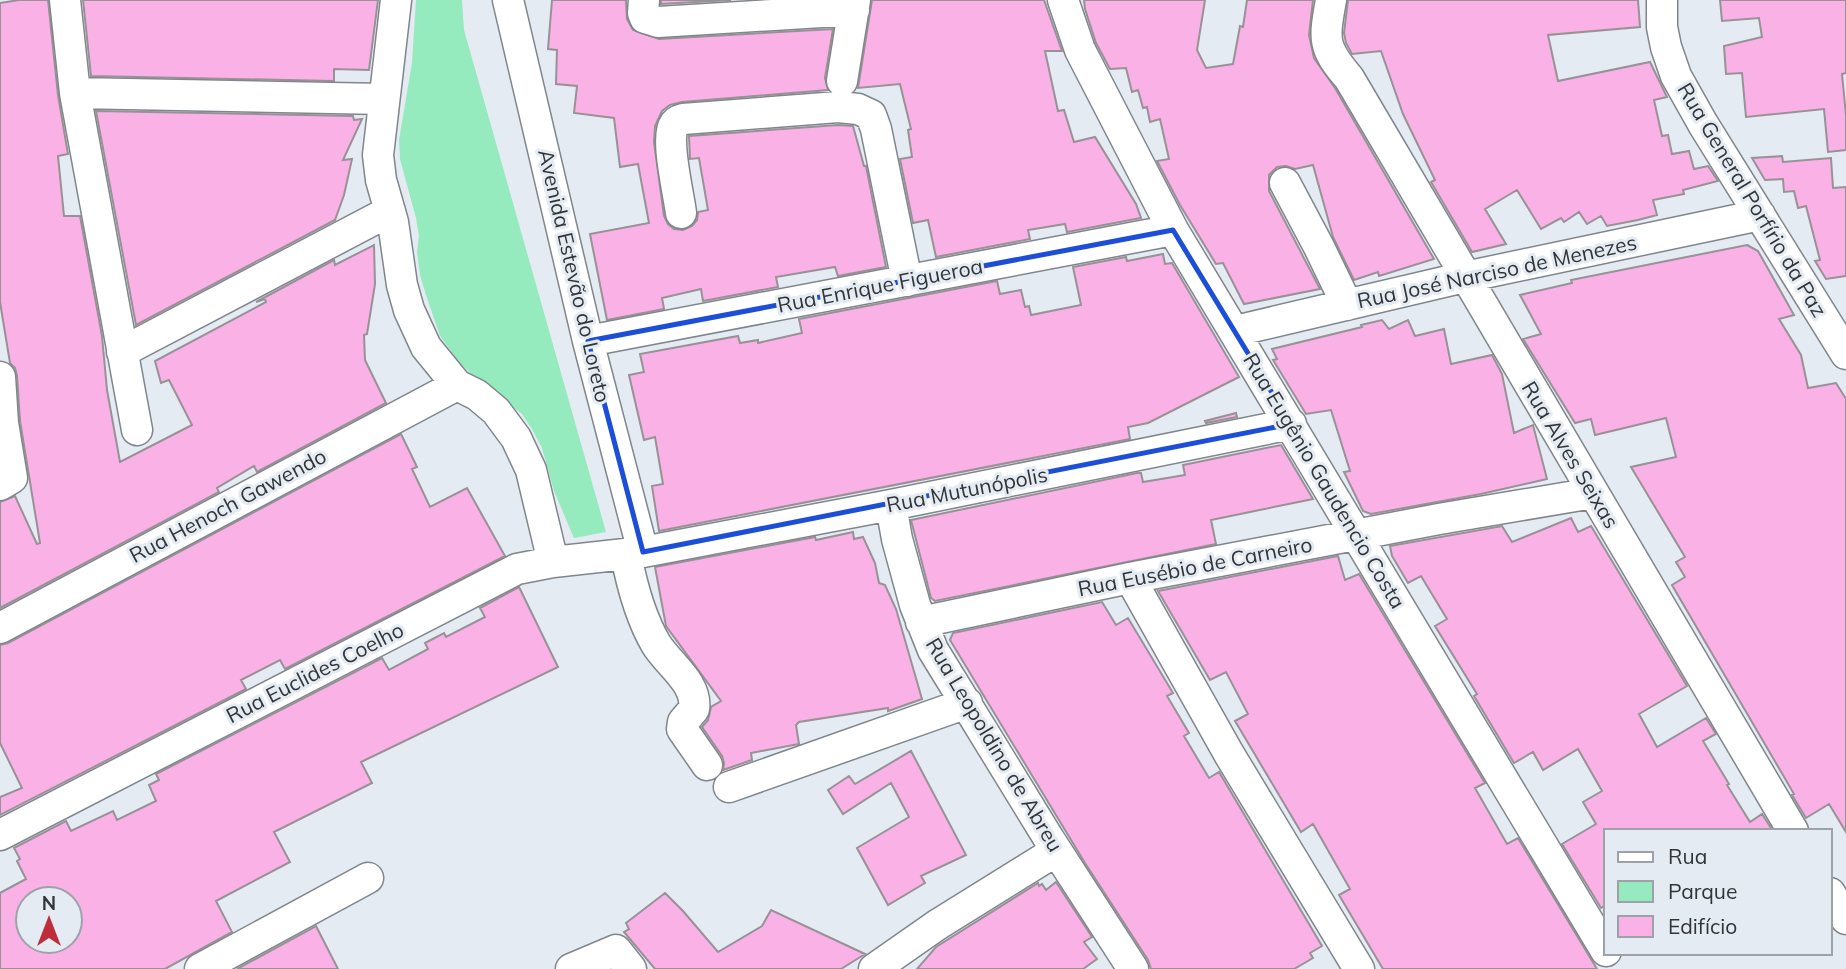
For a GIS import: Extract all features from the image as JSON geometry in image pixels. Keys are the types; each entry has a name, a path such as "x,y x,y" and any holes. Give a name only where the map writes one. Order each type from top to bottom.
{"street":[{"path":"65,0 75,93 137,430"},
{"path":"396,0 378,155 402,285 409,310 426,347 457,385 477,395 496,411 516,438 531,470 553,562"},
{"name":"Avenida Estevão do Loreto","path":"508,0 588,341 634,554 635,596 646,627 657,646 694,692 694,709 683,722 682,729 707,765"},
{"path":"644,0 645,18 658,22 854,5 842,80"},
{"name":"Rua Eugênio Gaudencio Costa","path":"1063,0 1080,50 1173,230 1604,947"},
{"name":"Rua Alves Seixas","path":"1331,0 1326,33 1333,59 1349,78 1792,829"},
{"name":"Rua General Porfírio da Paz","path":"1662,0 1662,27 1676,76 1846,354"},
{"path":"75,93 383,99"},
{"path":"681,213 671,142 675,122 683,119 838,107 858,109 870,115 876,129 907,281"},
{"path":"1285,183 1320,247 1347,305"},
{"path":"122,352 390,211"},
{"name":"Rua José Narciso de Menezes","path":"1235,331 1465,277 1760,215"},
{"name":"Rua Enrique Figueroa","path":"588,341 1173,230"},
{"path":"0,377 1,424 12,478 0,485"},
{"name":"Rua Henoch Gawendo","path":"0,628 457,385"},
{"name":"Rua Mutunópolis","path":"634,554 1291,424"},
{"name":"Rua Eusébio de Carneiro","path":"921,622 1130,578 1593,493"},
{"name":"Rua Leopoldino de Abreu","path":"891,505 897,540 921,622 933,650 1056,851 1133,969"},
{"name":"Rua Euclides Coelho","path":"0,835 517,569 553,562 634,554"},
{"path":"1130,578 1228,754 1359,969"},
{"path":"729,787 967,703"},
{"path":"874,969 937,925 1056,851"},
{"path":"200,969 368,878"},
{"path":"1832,896 1846,919"},
{"path":"571,969 616,950 631,969"}],"highlighted area":[{"path":"1173,230 1291,424 643,552 588,341"}],"green space":[{"path":"416,0 462,0 464,30 606,532 574,538 554,491 542,448 532,429 522,414 475,378 459,362 440,336 420,275 416,218 400,159 399,140 412,63"}],"building":[{"path":"48,0 58,95 68,154 58,156 64,216 80,216 102,336 107,390 120,462 192,425 169,380 161,383 155,361 266,302 265,299 256,302 334,260 335,265 374,245 375,284 367,334 364,335 365,360 386,403 257,472 254,466 217,488 219,492 0,608 0,502 15,496 37,544 40,543 20,421 17,376 10,363 0,302 0,3"},
{"path":"83,0 378,0 369,70 334,69 334,81 91,76"},
{"path":"552,0 626,0 627,19 633,30 659,39 833,29 825,78 828,90 682,102 670,105 662,111 655,126 654,142 664,216 674,229 683,230 697,220 698,212 708,210 699,158 690,159 689,136 853,126 866,166 886,267 838,276 835,267 776,277 778,287 703,301 701,289 662,298 664,309 607,320 590,234 649,223 638,164 620,167 614,118 574,113 577,86 556,84 557,50 548,49"},
{"path":"661,0 731,0 661,4"},
{"path":"872,0 1044,0 1062,51 1045,51 1058,111 1064,110 1074,142 1095,137 1136,204 1141,218 1067,232 1065,224 1028,230 1030,239 936,257 928,220 913,223 900,159 912,157 908,130 911,129 900,84 858,88"},
{"path":"1084,0 1205,0 1197,50 1206,68 1233,64 1247,0 1313,0 1309,35 1314,58 1335,88 1434,259 1379,276 1378,272 1354,280 1333,237 1313,165 1295,169 1277,167 1269,175 1269,191 1320,289 1244,304 1223,263 1216,264 1157,161 1169,159 1160,119 1150,122 1147,107 1143,108 1138,90 1132,92 1126,68 1110,69 1096,43"},
{"path":"1348,0 1638,0 1640,27 1548,35 1558,81 1650,62 1667,97 1654,100 1662,136 1668,135 1672,154 1689,151 1694,169 1708,166 1718,181 1683,190 1684,194 1653,200 1657,215 1607,226 1601,216 1587,224 1579,212 1564,222 1561,218 1541,229 1517,190 1485,209 1506,244 1472,252 1431,182 1435,180 1403,114 1381,51 1352,54 1346,43 1344,33"},
{"path":"1720,0 1846,0 1846,73 1842,74 1846,150 1828,152 1824,109 1746,117 1742,73 1726,74 1724,46 1762,37 1759,18 1722,21"},
{"path":"96,111 353,116 354,120 362,119 343,160 352,159 335,220 136,325"},
{"path":"1782,156 1783,162 1831,158 1833,188 1846,187 1846,276 1826,279 1815,261 1820,260 1806,206 1798,208 1794,191 1784,192 1783,179 1765,180 1752,158"},
{"path":"1747,245 1758,251 1794,315 1779,319 1801,355 1808,388 1836,383 1846,399 1846,832 1829,804 1806,818 1672,585 1685,577 1676,562 1685,557 1631,467 1676,457 1666,418 1595,435 1591,419 1575,423 1523,339 1541,334 1520,295 1572,283 1571,280"},
{"path":"1163,254 1165,264 1172,263 1239,377 1148,423 1128,427 1130,439 659,531 652,486 663,484 655,437 644,440 629,375 644,372 640,354 738,336 740,343 758,340 758,343 802,333 799,319 997,281 1000,294 1021,290 1025,307 1029,306 1031,315 1081,305 1073,267 1126,257 1127,261"},
{"path":"1382,320 1389,329 1408,320 1415,336 1444,329 1451,364 1492,355 1502,374 1514,433 1533,425 1547,479 1371,514 1363,511 1344,472 1350,471 1331,410 1306,414 1273,360 1277,359 1272,349"},
{"path":"1236,413 1237,417 1206,423 1205,421"},
{"path":"401,434 417,467 412,469 430,507 467,488 505,556 285,669 280,660 241,680 246,689 0,815 0,797 22,788 0,743 0,645"},
{"path":"1281,445 1313,499 1211,520 1216,544 935,601 931,598 911,520 1137,473 1141,473 1143,482 1185,475 1183,465"},
{"path":"1571,518 1578,532 1591,526 1687,686 1639,714 1657,747 1706,718 1716,734 1703,741 1729,784 1727,785 1750,822 1762,814 1772,829 1604,829 1604,906 1601,908 1562,844 1596,824 1583,802 1602,791 1578,749 1543,770 1533,752 1514,763 1474,696 1477,694 1435,626 1447,619 1421,576 1408,583 1392,556 1390,546 1502,526 1512,542"},
{"path":"853,532 854,539 863,537 875,563 879,583 885,585 896,609 922,699 888,711 888,708 799,722 796,725 799,744 751,753 752,760 723,770 722,756 702,727 708,720 711,707 721,701 666,626 655,567"},
{"path":"1338,556 1345,580 1359,574 1485,783 1475,788 1507,844 1518,838 1597,969 1383,969 1339,895 1350,889 1313,824 1301,832 1235,721 1248,714 1226,672 1210,680 1158,591"},
{"path":"519,587 558,667 361,762 372,783 274,832 290,862 216,901 232,932 165,969 0,969 0,893 14,885 14,955 84,955 84,885 15,885 26,879 14,848 66,821 71,831 113,811 117,820 156,801 149,785 159,780 156,774 382,658 389,670 428,649 425,643 444,633 446,637 485,617 480,608"},
{"path":"1102,602 1116,625 1128,618 1173,693 1167,696 1189,733 1184,736 1209,778 1219,772 1322,946 1310,953 1313,958 1294,969 1151,969 1148,960 1085,863 950,640 953,633"},
{"path":"911,751 966,855 921,876 925,883 888,905 857,848 909,817 891,783 843,814 828,790 849,776 855,784"},
{"path":"1056,882 1092,937 1084,942 1097,959 1083,969 917,969 936,947 1038,883 1046,890"},
{"path":"665,893 718,952 762,926 771,910 865,954 841,969 655,969 624,932 629,929 626,923"},
{"path":"316,926 338,969 237,969"}]}
